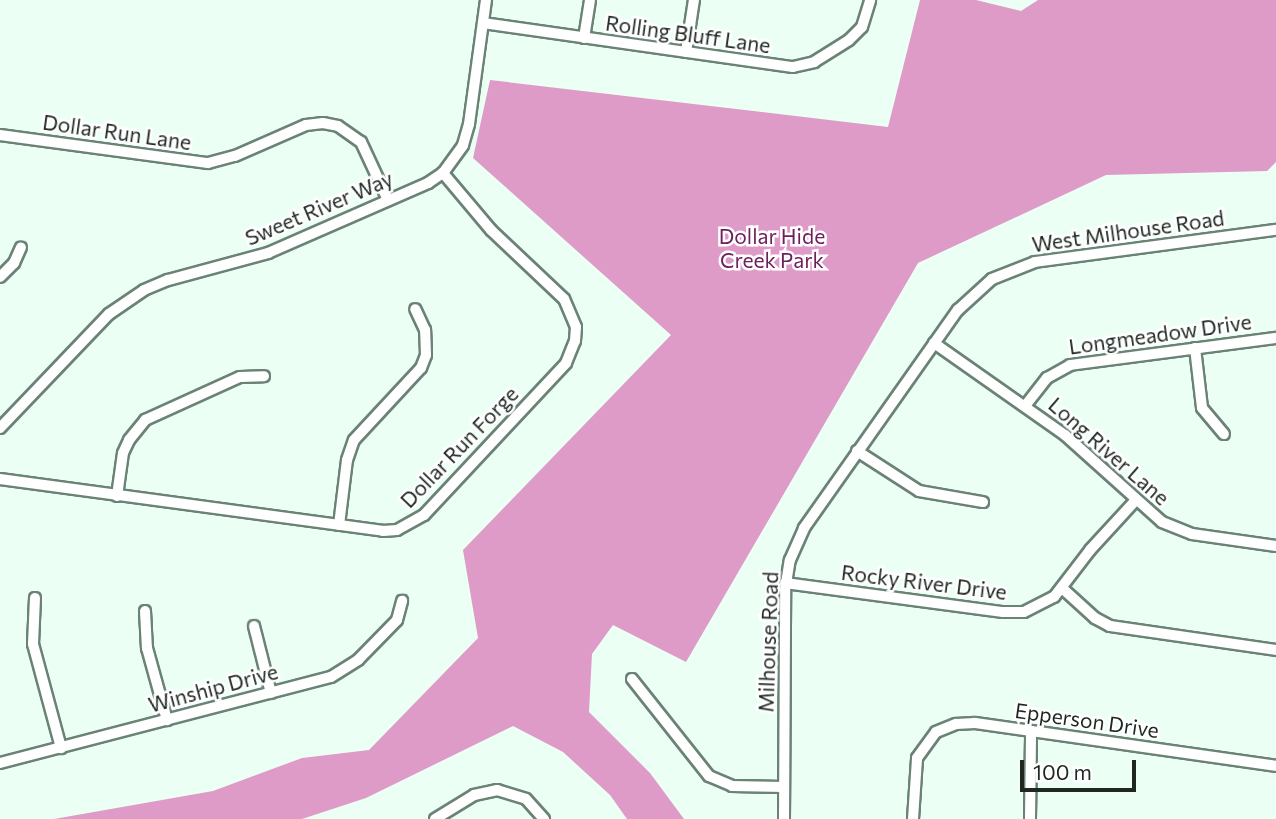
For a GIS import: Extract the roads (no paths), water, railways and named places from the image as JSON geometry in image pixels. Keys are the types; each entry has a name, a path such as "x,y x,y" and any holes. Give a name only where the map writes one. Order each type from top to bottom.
{"street":[{"path":"443,173 454,160 466,135 486,0"},
{"path":"584,38 590,0"},
{"path":"686,52 694,0"},
{"name":"Rolling Bluff Lane","path":"483,23 793,67 810,64 842,45 862,27 870,0"},
{"name":"Dollar Run Lane","path":"0,135 208,163 235,156 306,125 323,123 338,126 361,142 388,200"},
{"name":"Sweet River Way","path":"0,428 109,314 144,290 168,280 268,253 443,173"},
{"name":"Dollar Run Forge","path":"0,479 339,525 397,530 424,515 572,353 576,327 564,299 482,221 443,173"},
{"name":"West Milhouse Road","path":"934,343 975,291 999,275 1023,265 1276,230"},
{"path":"0,278 14,262 21,247"},
{"path":"339,525 347,460 354,440 421,368 426,355 425,330 415,309"},
{"name":"Longmeadow Drive","path":"1025,406 1046,378 1063,367 1276,338"},
{"name":"Long River Lane","path":"934,343 1065,435 1152,516 1176,529 1276,546"},
{"name":"Milhouse Road","path":"784,819 785,583 790,561 804,528 934,343"},
{"path":"1195,348 1202,408 1224,434"},
{"path":"117,496 123,453 129,440 145,420 240,377 264,376"},
{"path":"857,451 919,491 984,502"},
{"name":"Rocky River Drive","path":"785,583 1007,613 1036,608 1062,588 1090,550 1135,501"},
{"path":"1062,588 1095,618 1111,626 1276,650"},
{"path":"36,598 33,644 61,748"},
{"name":"Winship Drive","path":"0,763 327,678 350,667 397,620 402,601"},
{"path":"145,611 147,648 167,720"},
{"path":"254,626 271,693"},
{"path":"632,679 701,769 712,778 736,787 784,787"},
{"name":"Epperson Drive","path":"913,819 914,767 928,739 953,725 970,723 1276,766"},
{"path":"1030,819 1031,732"},
{"path":"435,819 474,795 501,790 526,799 544,819"}],"park label":[{"name":"Dollar Hide Creek Park","path":"772,248"}]}
